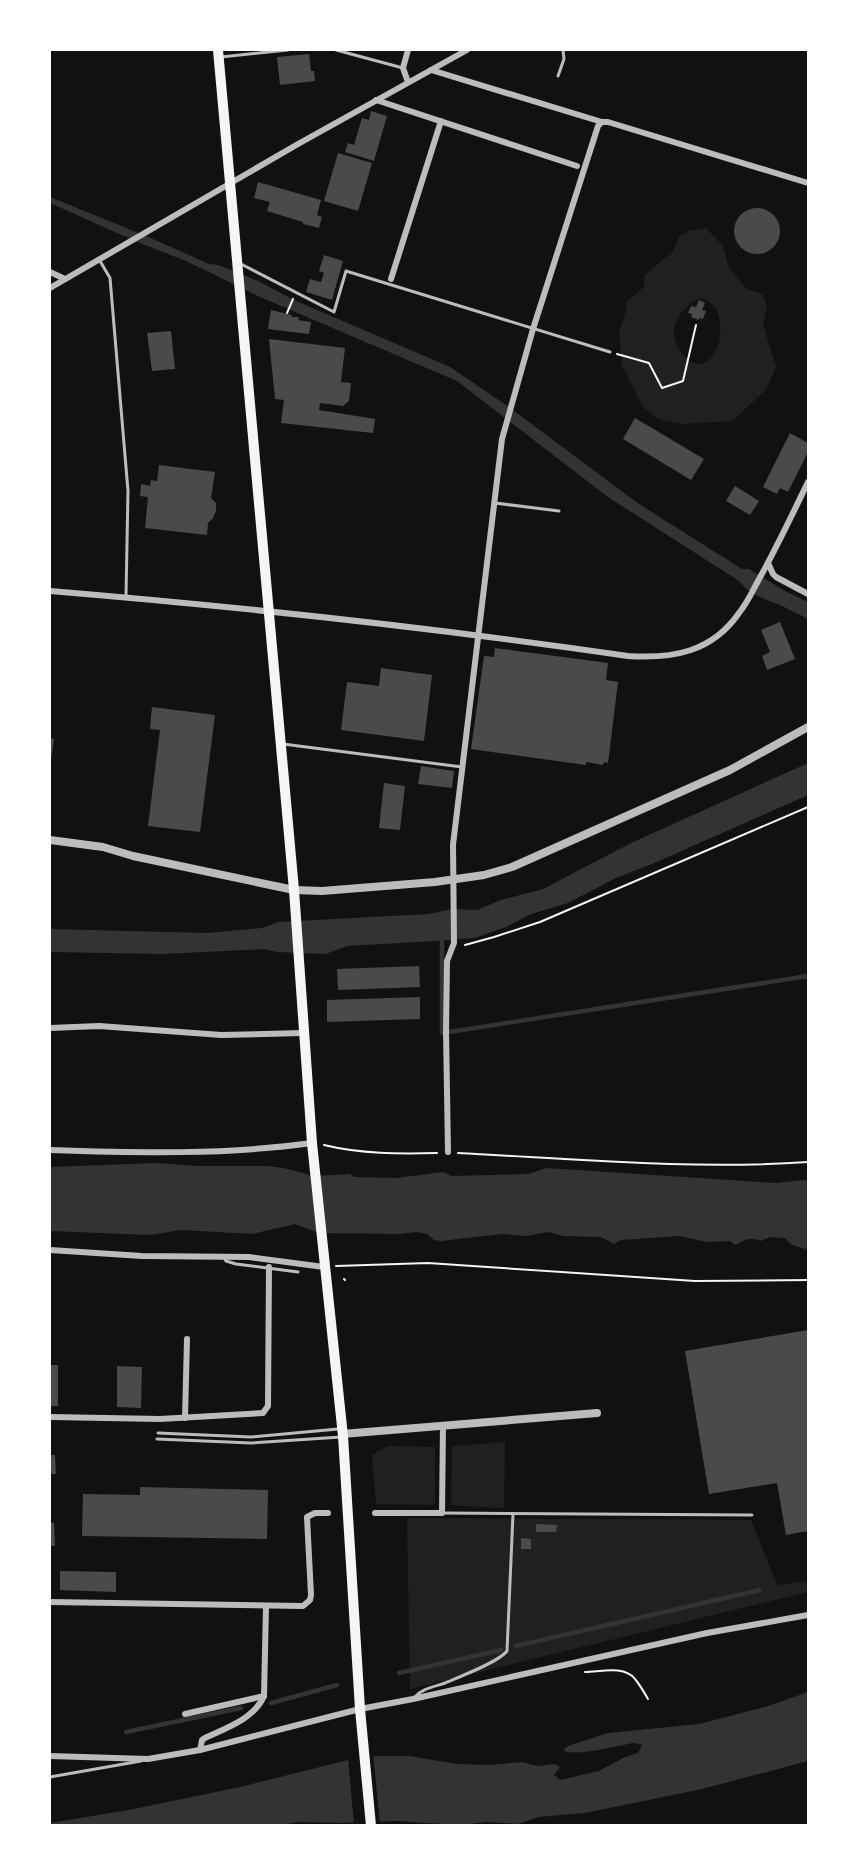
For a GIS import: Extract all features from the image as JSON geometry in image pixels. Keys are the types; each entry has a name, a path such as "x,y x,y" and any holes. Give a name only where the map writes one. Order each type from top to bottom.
{"highway":[{"path":"218,53 300,957 303,1033 313,1149 342,1433 371,1826"}],"street":[{"path":"408,50 403,68 408,82"},
{"path":"50,288 230,183 467,50"},
{"path":"431,70 808,183"},
{"path":"376,100 577,166"},
{"path":"391,279 441,122"},
{"path":"448,1152 447,961 454,943 453,845 502,439 532,328 598,126 602,122"},
{"path":"50,272 65,279"},
{"path":"50,591 479,634 628,656 681,654 708,643 739,615 808,482"},
{"path":"768,563 776,578 808,594"},
{"path":"50,840 103,848 294,890 322,891 453,880 512,867 730,770 808,727"},
{"path":"50,1028 99,1026 221,1035 303,1033"},
{"path":"50,1150 147,1153 313,1149"},
{"path":"50,1250 142,1257 249,1257 324,1263"},
{"path":"50,1417 185,1418 260,1415 267,1409 269,1268"},
{"path":"185,1418 187,1339"},
{"path":"342,1433 597,1413"},
{"path":"375,1513 442,1514 443,1425"},
{"path":"50,1602 266,1606 308,1604 310,1600 307,1517 315,1513 328,1513"},
{"path":"200,1750 202,1740 250,1714 261,1703 264,1696 266,1606"},
{"path":"50,1756 148,1760 707,1633 808,1615"},
{"path":"185,1714 264,1696"}],"lane":[{"path":"218,53 288,50"},
{"path":"336,50 403,68"},
{"path":"558,76 564,59 563,50"},
{"path":"99,259 110,278 128,491 126,597"},
{"path":"237,266 334,312 346,271 610,352"},
{"path":"494,503 559,512"},
{"path":"280,744 462,767"},
{"path":"224,1257 228,1263 298,1272"},
{"path":"158,1432 251,1437 342,1433"},
{"path":"157,1439 251,1443 342,1433"},
{"path":"442,1514 752,1515"},
{"path":"413,1700 422,1690 501,1658 507,1651 513,1514"},
{"path":"50,1777 148,1760"}],"path":[{"path":"287,312 294,298"},
{"path":"610,352 650,363 662,388 683,381 696,325"},
{"path":"454,943 466,944 540,922 808,807"},
{"path":"313,1149 322,1144 347,1151 380,1153 448,1152 678,1165 808,1162"},
{"path":"324,1263 428,1263 695,1281 808,1280"},
{"path":"566,1665 582,1672 615,1671 630,1674 648,1699"}],"shaded area":[{"path":"50,197 141,234 133,239 126,237 50,203"},
{"path":"706,228 723,246 729,268 747,289 763,294 767,306 763,324 776,367 766,390 732,421 682,424 658,419 643,407 622,365 619,332 625,316 627,301 644,287 645,275 673,251 679,237 687,231","holes":["701,298 711,302 717,311 720,319 720,339 713,356 700,364 684,357 675,340 674,329 677,319 684,310"]},
{"path":"144,235 209,264 219,265 258,281 296,301 450,367 506,405 639,504 742,569 749,569 808,602 808,619 752,593 739,581 608,497 457,381 260,297 186,261 135,241"},
{"path":"808,763 808,795 616,878 568,903 531,914 506,927 474,938 455,939 455,909 477,910 501,900 543,889 631,843"},
{"path":"453,909 453,940 347,946 326,954 277,952 264,949 163,954 50,952 50,929 207,933 262,928 278,922 428,914"},
{"path":"157,1163 198,1166 267,1166 313,1176 319,1233 295,1224 252,1234 181,1230 150,1235 50,1231 50,1167"},
{"path":"547,1168 775,1183 805,1180 808,1182 808,1250 792,1245 785,1238 771,1237 760,1241 748,1239 735,1245 730,1241 707,1242 679,1236 621,1240 614,1244 601,1237 563,1236 549,1232 526,1236 503,1234 441,1241 417,1232 322,1233 317,1176 350,1174 354,1177 396,1178 444,1172 451,1176 528,1174"},
{"path":"505,1442 504,1508 451,1504 452,1446"},
{"path":"388,1446 435,1447 435,1504 376,1504 372,1455"},
{"path":"407,1518 751,1520 777,1585 808,1581 808,1592 410,1689"},
{"path":"808,1692 808,1761 702,1789 585,1813 539,1817 518,1824 487,1822 459,1825 396,1821 298,1822 276,1826 50,1826 50,1823 129,1810 240,1787 348,1760 376,1756 409,1756 457,1764 490,1765 522,1762 537,1766 555,1764 560,1767 554,1775 560,1780 599,1771 638,1753 642,1745 634,1743 577,1753 563,1750 568,1746 608,1733 699,1724 765,1707"}],"pier":[{"path":"373,1753 380,1824 354,1825 348,1757"}],"building":[{"path":"309,54 315,81 280,85 277,57"},
{"path":"371,111 387,116 374,161 345,152 348,143 354,145 362,118 369,120"},
{"path":"338,153 372,163 358,211 324,201"},
{"path":"258,182 321,200 317,215 322,217 319,228 267,211 270,202 254,198"},
{"path":"757,208 773,215 780,231 773,247 757,254 741,247 734,231 741,215"},
{"path":"324,255 343,261 332,300 306,292 310,279 321,282 324,273 319,271"},
{"path":"699,300 705,303 702,310 706,311 703,319 699,320 688,313 691,306 696,307"},
{"path":"271,310 292,315 291,317 299,317 298,320 311,322 309,334 268,329"},
{"path":"171,331 175,369 152,371 147,333"},
{"path":"269,339 345,348 341,382 351,383 349,401 343,406 320,403 319,410 375,419 373,433 281,423 284,400 275,399"},
{"path":"635,418 704,459 691,480 623,439"},
{"path":"790,433 808,443 808,452 788,492 780,488 777,494 763,487"},
{"path":"159,465 215,472 211,498 216,503 216,511 208,523 207,535 145,528 148,497 140,496 141,484 150,486 151,480 157,481"},
{"path":"735,486 759,501 750,515 726,501"},
{"path":"780,622 795,659 767,670 762,656 770,652 761,630"},
{"path":"495,648 608,663 606,680 618,682 608,763 604,762 603,765 586,762 586,765 471,749 484,656 494,657"},
{"path":"381,668 432,675 424,741 341,730 347,682 379,686"},
{"path":"152,707 215,715 200,832 148,826 160,730 150,729"},
{"path":"50,738 54,739 51,760 50,760"},
{"path":"421,766 454,771 452,788 418,784"},
{"path":"384,783 405,786 400,830 379,828"},
{"path":"419,966 420,987 338,990 337,969"},
{"path":"420,997 420,1019 327,1022 327,1000"},
{"path":"808,1330 808,1531 786,1535 777,1483 709,1494 685,1351"},
{"path":"50,1365 58,1365 58,1406 50,1406"},
{"path":"117,1366 142,1367 141,1408 117,1407"},
{"path":"50,1455 55,1455 56,1474 50,1474"},
{"path":"140,1487 268,1490 267,1539 82,1536 83,1494 140,1495"},
{"path":"50,1523 54,1523 55,1546 50,1546"},
{"path":"536,1524 557,1525 556,1532 536,1532"},
{"path":"521,1538 531,1539 531,1549 521,1549"},
{"path":"60,1571 116,1572 116,1592 60,1590"}],"waterway":[{"path":"442,934 442,1033"},
{"path":"449,1032 808,976"},
{"path":"516,1646 760,1590"},
{"path":"399,1673 501,1650"},
{"path":"271,1703 337,1685"},
{"path":"126,1732 241,1708"}]}
